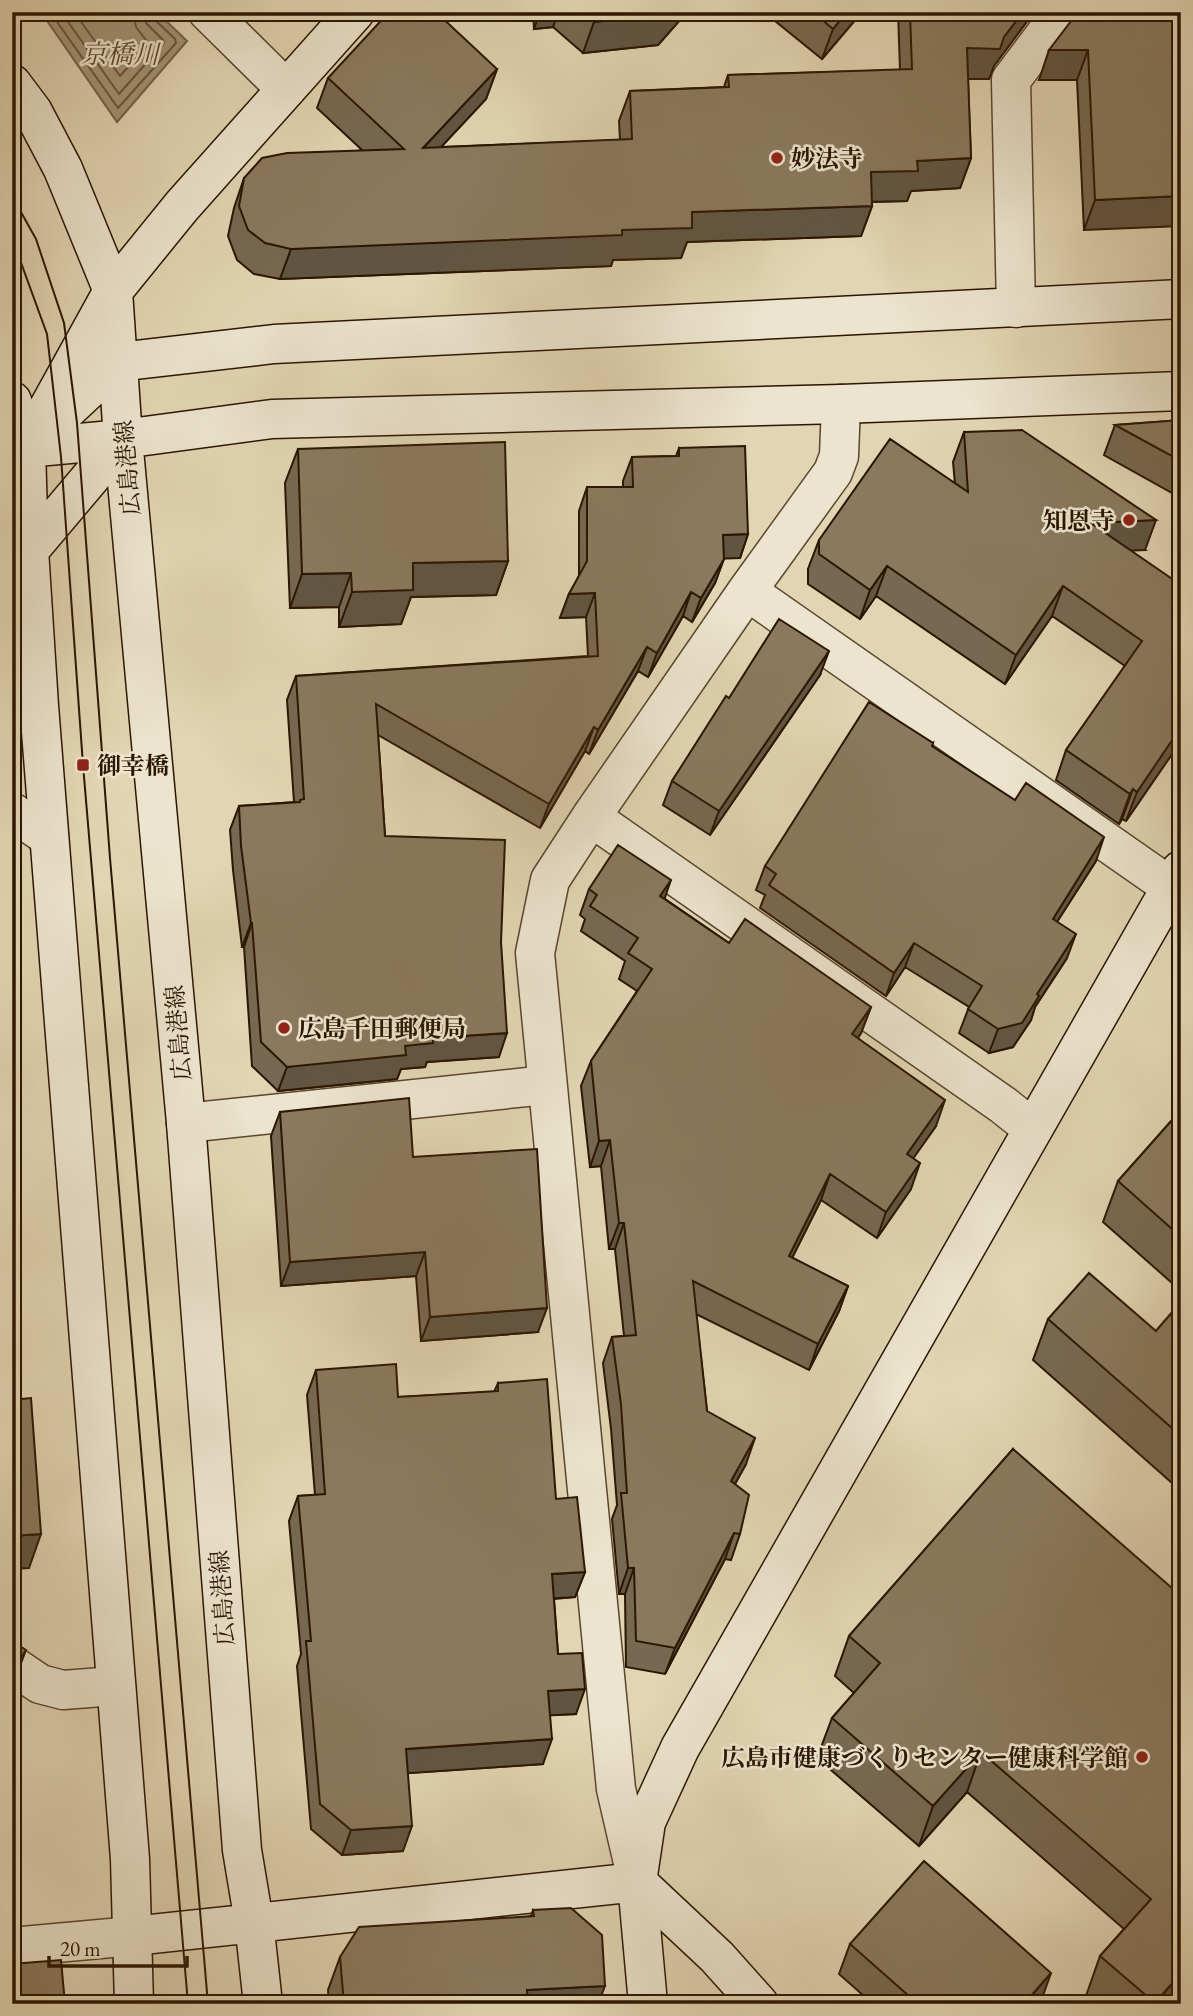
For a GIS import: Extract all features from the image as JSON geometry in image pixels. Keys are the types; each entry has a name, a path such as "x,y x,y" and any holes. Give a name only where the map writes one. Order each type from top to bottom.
{"street":[{"path":"208,12 285,89"},
{"path":"19,457 113,291 182,206 355,12"},
{"path":"1016,308 1011,80 1062,12"},
{"name":"広島港線","path":"12,84 33,113 63,169 113,291 123,439 186,1124 242,1850 254,1922 263,2004"},
{"path":"19,457 118,362 274,344 1181,299"},
{"path":"19,457 123,439 272,419 841,404 1181,391"},
{"path":"12,401 19,457 21,560 49,837 130,1859 134,2004"},
{"path":"648,2004 637,1882 616,1789 535,953 550,880 747,591 833,472 839,456 841,404"},
{"path":"21,560 123,439"},
{"path":"637,1882 646,1822 680,1748 1176,879 747,591"},
{"path":"12,812 49,837"},
{"path":"591,817 1032,1128"},
{"path":"186,1124 546,1085"},
{"path":"12,1665 40,1684 63,1690 115,1686"},
{"path":"12,1947 637,1882 717,1957 760,2004"}],"water":[{"name":"京橋川","path":"41,12 157,12 187,41 117,122"}],"building":[{"path":"389,12 436,12 497,69 423,148 632,139 630,91 729,87 728,75 912,69 910,12 1023,12 1004,37 1000,49 967,48 971,158 917,161 918,171 871,172 872,206 692,212 692,228 622,230 622,235 291,249 265,243 248,230 239,206 244,178 262,158 287,153 404,149 328,78"},
{"path":"583,12 671,12 669,15 594,22"},
{"path":"813,12 847,12 833,29"},
{"path":"1078,12 1181,12 1181,196 1095,200 1088,50 1049,50"},
{"path":"1181,420 1181,461 1115,425"},
{"path":"1022,430 1156,520 1091,523 1181,585 1181,727 1137,792 1133,789 1130,794 1066,750 1142,641 1063,586 1016,655 887,566 870,590 819,554 819,540 890,439 968,492 964,432"},
{"path":"505,442 508,561 413,563 413,590 352,592 351,573 302,574 298,449"},
{"path":"745,446 748,534 723,535 724,559 701,598 691,592 657,653 647,647 598,730 594,727 549,804 376,704 385,836 505,840 501,942 507,1033 433,1038 433,1043 405,1046 406,1055 287,1067 261,1042 239,806 300,802 304,799 296,676 598,656 595,593 569,594 587,561 587,487 633,487 632,457 679,456 679,448"},
{"path":"779,619 829,651 719,811 672,781"},
{"path":"869,702 1015,800 1026,783 1104,837 1053,919 1076,934 1037,994 1039,996 1022,1023 998,1029 968,1009 982,986 914,943 894,973 769,885 776,874 765,866"},
{"path":"618,845 671,880 660,896 729,943 745,919 871,1007 852,1034 945,1100 907,1154 920,1163 886,1212 830,1174 789,1256 848,1286 818,1344 693,1281 707,1411 755,1438 731,1481 749,1495 740,1534 734,1533 675,1648 636,1641 634,1568 628,1568 621,1493 627,1493 621,1404 612,1337 636,1335 624,1223 619,1223 610,1140 599,1141 591,1061 652,969 628,953 638,938 590,906 597,895 589,889"},
{"path":"409,1098 413,1157 537,1149 547,1308 430,1317 425,1252 290,1262 280,1112"},
{"path":"1181,1110 1181,1237 1118,1181"},
{"path":"1089,1273 1156,1331 1181,1302 1181,1436 1048,1319"},
{"path":"396,1364 398,1397 498,1391 498,1383 547,1379 556,1499 577,1497 585,1572 552,1574 558,1654 582,1653 585,1689 548,1691 552,1739 406,1749 412,1826 351,1830 320,1804 306,1641 311,1641 298,1496 325,1494 316,1370"},
{"path":"31,1398 41,1534 12,1536 12,1400"},
{"path":"1013,1449 1181,1596 1181,1973 1155,2003 1100,1956 1151,1899 981,1752 933,1806 832,1718 880,1663 849,1636"},
{"path":"12,1641 26,1650 12,1671"},
{"path":"924,1861 1051,1973 1024,2004 918,2004 850,1944"},
{"path":"571,1908 602,1935 605,1986 527,1990 528,2004 344,2004 340,1957 359,1927 534,1916 533,1910"},
{"path":"61,1960 65,2004 12,2004 12,1964"}],"tram line":[{"path":"12,196 36,239 64,323 77,423 110,858 208,2004"},
{"path":"12,238 47,334 61,457 83,765 188,2004"}],"place":[{"name":"妙法寺","path":"777,158"},
{"name":"知恩寺","path":"1129,520"},
{"name":"御幸橋","path":"83,765"},
{"name":"広島千田郵便局","path":"284,1028"},
{"name":"広島市健康づくりセンター健康科学館","path":"1142,1757"}]}
